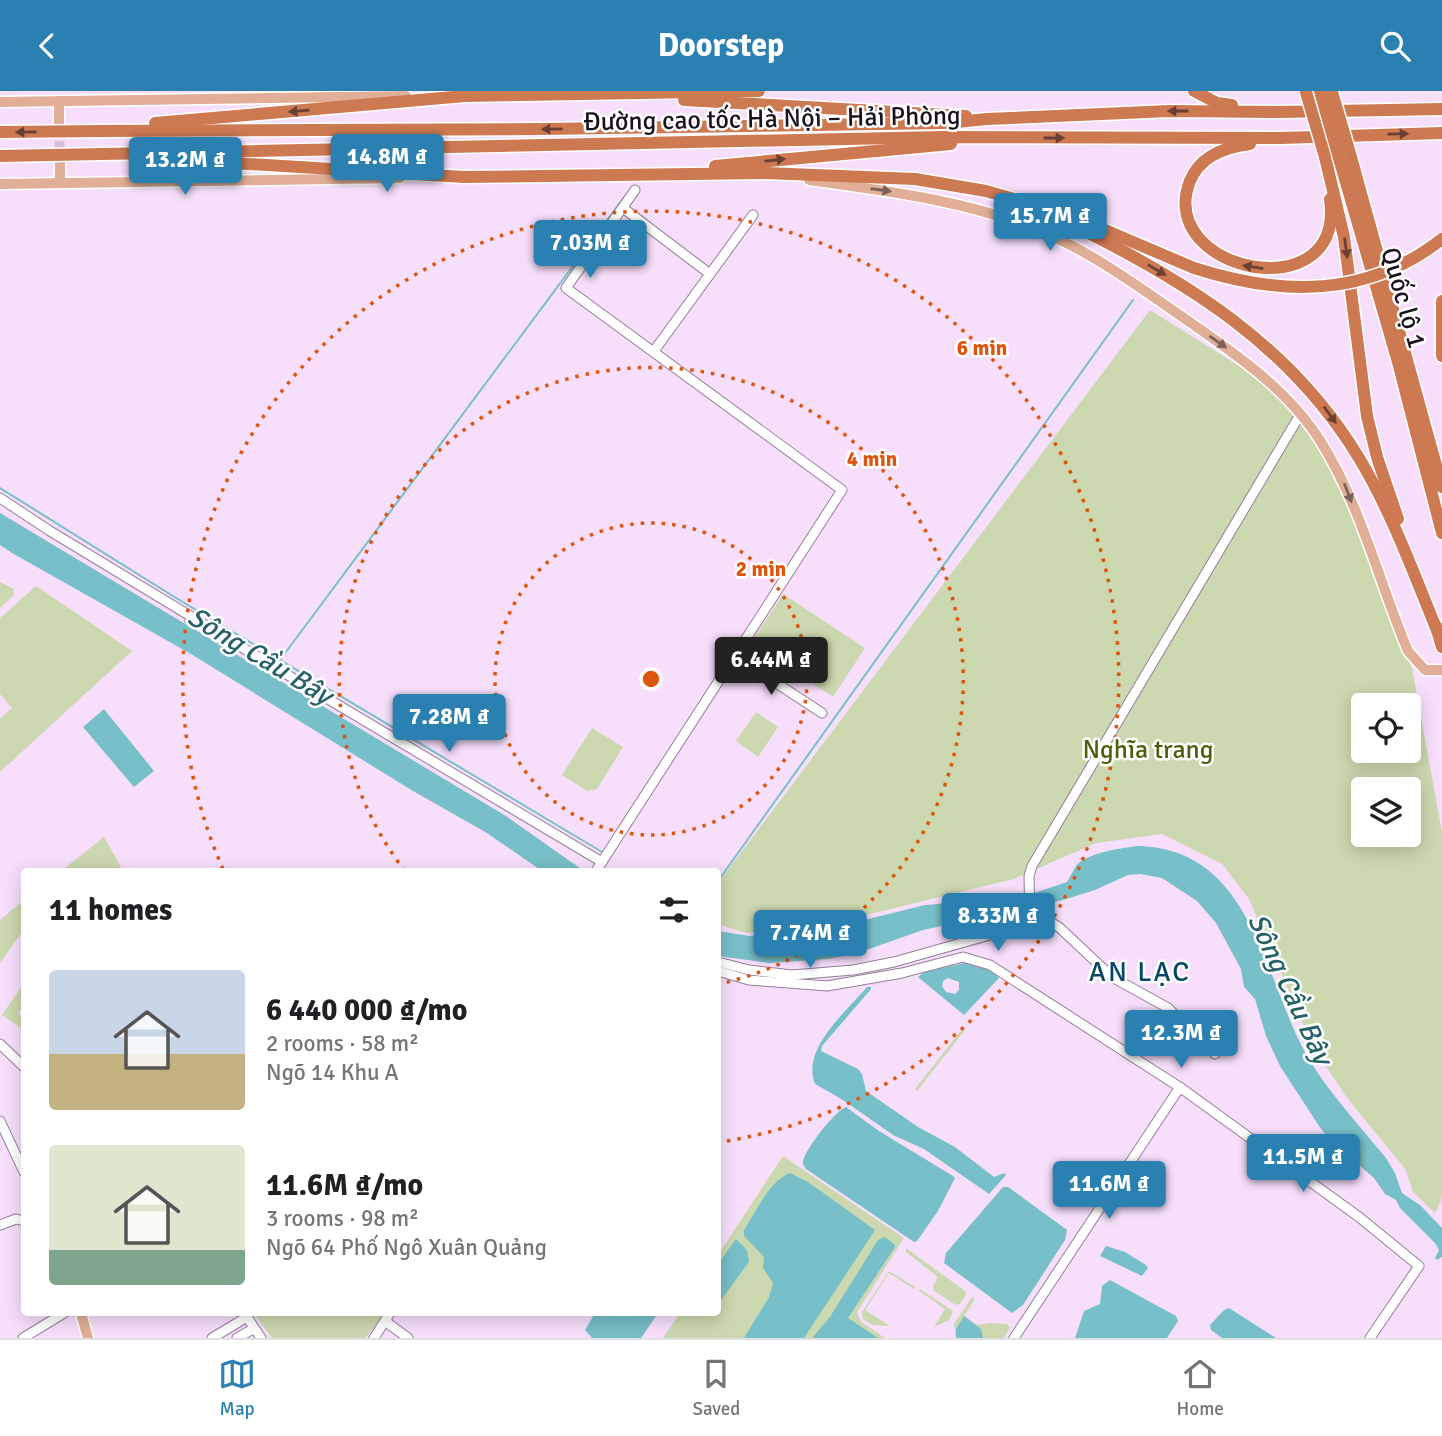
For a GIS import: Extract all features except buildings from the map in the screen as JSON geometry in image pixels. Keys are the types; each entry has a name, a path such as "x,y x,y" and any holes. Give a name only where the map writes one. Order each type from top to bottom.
{"highway":[{"name":"Đường cao tốc Hà Nội – Hải Phòng","path":"102,131 128,125 465,96 759,91"},
{"path":"1194,91 1217,103 1240,106 1346,103 1442,108"},
{"path":"1320,91 1345,157"},
{"path":"1332,91 1345,157"},
{"path":"1306,92 1344,237 1361,379 1373,442 1442,647"},
{"path":"600,95 928,112 987,119"},
{"name":"Đường cao tốc Hà Nội – Hải Phòng","path":"102,131 569,129 946,123 1170,111 1280,112 1442,108"},
{"path":"0,132 102,131"},
{"name":"Đường cao tốc Hà Nội – Hải Phòng","path":"102,154 986,138 1281,138 1442,133"},
{"path":"1325,157 1331,207 1330,224 1322,243 1304,260 1279,269 1251,268 1223,257 1196,233 1187,213 1187,192 1199,167 1216,152 1241,145 1324,142 1355,135"},
{"path":"634,174 933,147 986,138"},
{"path":"0,156 102,154 464,177 765,173 915,179 986,191 1032,204 1086,221 1194,268 1260,286 1302,288 1362,280 1397,266 1442,239"},
{"name":"Quốc lộ 1","path":"1345,157 1442,487"},
{"name":"Quốc lộ 1","path":"1345,157 1442,533"},
{"path":"1032,204 1115,246 1197,294 1256,337 1297,375 1339,428 1372,482 1411,564 1438,633"},
{"path":"1442,301 1442,356"}],"main road":[{"path":"0,102 465,96"},
{"path":"59,101 59,123"},
{"path":"60,161 60,183"},
{"path":"765,173 932,198 983,211 1037,230 1107,266 1231,351 1271,383 1301,413 1321,442 1342,478 1408,651 1425,670 1442,670"},
{"path":"0,184 464,177"},
{"path":"82,1316 88,1338"}],"street":[{"path":"598,868 842,490 566,288 635,190"},
{"path":"623,208 710,274"},
{"path":"654,351 753,215"},
{"path":"1030,921 1029,884 1032,866 1301,413"},
{"path":"0,498 281,671 602,862"},
{"path":"736,656 822,713"},
{"path":"721,963 749,970 792,975 853,970 894,962 1030,921 1049,920 1112,977 1168,1008 1215,1054"},
{"path":"721,972 749,981 827,986 902,973 963,957 990,965 1180,1087 1359,1217 1419,1266 1370,1338"},
{"path":"0,1044 21,1064"},
{"path":"1014,1338 1180,1087"},
{"path":"0,1121 21,1166"},
{"path":"0,1225 16,1219 21,1220"},
{"path":"25,1337 59,1316"},
{"path":"212,1338 245,1316"},
{"path":"246,1316 261,1338"},
{"path":"374,1338 388,1317 408,1338"},
{"path":"237,1338 253,1329"}],"green space":[{"name":"Nghĩa trang","path":"1150,310 1271,386 1316,436 1337,479 1412,668 1417,693 1351,693 1351,763 1421,763 1421,717 1442,832 1442,1190 1441,1201 1435,1213 1413,1192 1406,1170 1348,1099 1314,1049 1249,899 1222,864 1162,834 1096,843 1014,879 833,923 745,933 721,925 721,879"},
{"path":"0,582 14,589 14,595 0,608"},
{"path":"36,586 132,651 0,772 0,719 12,708 0,694 0,618"},
{"path":"783,594 865,648 833,697 751,643"},
{"path":"756,712 778,727 758,757 736,741"},
{"path":"592,728 623,747 597,789 587,791 562,775"},
{"path":"104,837 121,868 65,868"},
{"path":"21,902 21,933 0,963 0,920"},
{"path":"21,987 21,1010 18,1014 21,1016 21,1028 2,1015"},
{"path":"963,1028 965,1030 917,1091 915,1089"},
{"path":"783,1156 904,1238 857,1312 860,1321 885,1338 663,1338 678,1316 721,1316 721,1250"},
{"path":"906,1248 965,1291 966,1295 960,1304 956,1305 934,1291 933,1286 938,1277 906,1252"},
{"path":"889,1271 915,1287 914,1289 889,1273 865,1310 890,1326 873,1325 863,1319 862,1312"},
{"path":"920,1289 953,1311 949,1320 934,1327 945,1309 919,1291"},
{"path":"972,1297 975,1299 964,1316 977,1325 1007,1324 1010,1328 1004,1338 956,1338 954,1324"},
{"path":"256,1316 382,1316 365,1338 272,1338"}],"shaded area":[{"name":"Sông Cầu Bây","path":"0,513 506,816 580,868 538,868 487,833 413,791 191,654 0,545"},
{"path":"104,709 154,771 134,787 83,727"},
{"name":"Sông Cầu Bây","path":"1137,846 1176,852 1206,869 1230,893 1249,923 1307,1056 1335,1096 1386,1158 1402,1193 1420,1205 1442,1228 1442,1257 1437,1260 1435,1258 1439,1250 1435,1243 1400,1208 1396,1200 1385,1194 1374,1178 1330,1140 1319,1126 1280,1066 1266,1036 1255,999 1244,987 1241,969 1216,923 1197,901 1162,878 1128,875 1095,890 1063,900 923,930 855,954 827,959 769,963 721,956 721,931 749,936 803,932 925,905 1022,897 1067,882 1081,861 1104,852"},
{"path":"969,962 990,970 999,978 964,1015 918,977 924,972","holes":["948,978 959,982 959,990 955,994 946,992 942,986 943,981"]},
{"path":"867,987 871,989 822,1046 821,1051 858,1069 866,1091 918,1127 955,1147 994,1177 1004,1173 1006,1175 989,1194 924,1149 893,1135 815,1084 812,1071 820,1045 838,1019"},
{"path":"846,1107 955,1178 938,1211 917,1241 914,1242 806,1169 804,1158 816,1137 835,1115"},
{"path":"790,1173 808,1182 875,1230 804,1338 744,1338 769,1297 773,1283 763,1268 764,1257 744,1236 744,1230 769,1190"},
{"path":"1003,1187 1008,1187 1067,1230 1065,1240 1023,1305 1012,1313 944,1263 946,1253"},
{"path":"885,1237 895,1247 848,1318 878,1338 812,1338 830,1317 878,1240"},
{"path":"736,1239 747,1250 749,1262 721,1300 721,1260"},
{"path":"1106,1246 1125,1252 1148,1268 1142,1276 1100,1256"},
{"path":"1110,1280 1176,1316 1178,1321 1167,1338 1075,1338 1084,1311 1100,1304 1102,1286"},
{"path":"1229,1308 1276,1338 1222,1338 1211,1330 1210,1325"},
{"path":"593,1316 656,1316 641,1338 592,1338 585,1330"},
{"path":"964,1316 981,1329 983,1338 956,1338 956,1329"}],"waterway":[{"path":"277,664 625,196"},
{"path":"721,877 1133,300"},
{"path":"0,488 176,598 602,852"}],"tunnel":[{"path":"59,126 60,161"}],"district":[{"name":"AN LẠC","path":"1140,972"}]}
